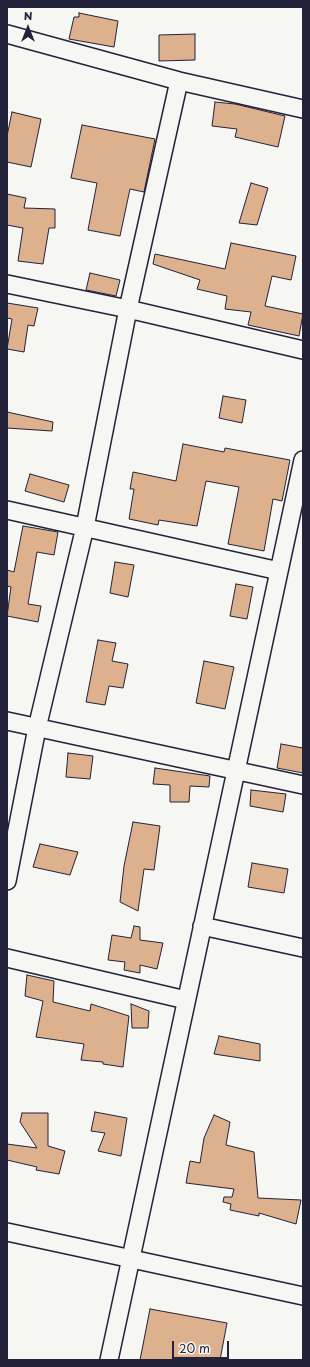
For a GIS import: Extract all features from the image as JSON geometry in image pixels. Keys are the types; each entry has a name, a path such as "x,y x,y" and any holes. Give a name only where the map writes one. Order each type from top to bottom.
{"street":[{"path":"7,34 179,81 303,109"},
{"path":"7,881 37,728 85,527 128,309 179,81"},
{"path":"7,284 128,309 303,350"},
{"path":"109,1360 303,460"},
{"path":"7,510 279,571"},
{"path":"7,721 303,785"},
{"path":"202,926 303,948"},
{"path":"7,958 186,1000"},
{"path":"7,1232 303,1296"}],"building":[{"path":"79,13 118,21 114,47 69,39 74,17 79,17"},
{"path":"195,34 195,60 159,61 159,35"},
{"path":"215,102 235,104 285,116 278,147 235,137 237,129 212,126"},
{"path":"12,112 41,119 31,167 7,162 7,136"},
{"path":"82,125 155,139 144,192 130,189 120,236 88,230 97,183 71,178"},
{"path":"251,183 268,188 257,225 239,223"},
{"path":"7,194 26,198 24,208 55,209 55,228 49,228 43,264 18,261 23,228 7,225"},
{"path":"231,243 296,256 291,280 272,276 265,306 303,314 299,336 248,325 251,312 225,309 227,296 197,289 200,280 153,264 155,254 225,269"},
{"path":"90,273 120,280 116,296 86,290"},
{"path":"7,303 38,308 34,326 28,325 24,352 7,349 12,319 7,318"},
{"path":"223,396 246,400 242,423 219,418"},
{"path":"7,412 53,422 52,431 7,428"},
{"path":"183,444 224,452 225,448 290,460 282,501 273,499 264,551 228,544 239,487 206,481 197,526 159,520 158,525 129,519 134,489 130,489 133,472 176,481"},
{"path":"30,474 69,485 64,502 25,491"},
{"path":"23,526 58,532 54,555 37,552 28,604 41,606 38,622 7,616 11,587 7,586 7,570 14,572"},
{"path":"115,562 134,565 128,597 110,593"},
{"path":"236,584 253,587 247,619 230,616"},
{"path":"98,640 116,643 112,661 128,664 123,688 109,686 105,705 86,702"},
{"path":"204,661 234,667 225,709 196,703"},
{"path":"281,744 303,748 303,773 277,768"},
{"path":"68,753 93,756 90,779 66,777"},
{"path":"155,768 210,776 209,787 190,786 189,802 170,802 170,785 153,784"},
{"path":"251,790 286,794 283,812 250,806"},
{"path":"133,822 160,826 154,870 144,869 138,911 120,902 124,866"},
{"path":"40,844 78,852 70,875 33,867"},
{"path":"252,863 288,869 284,893 248,887"},
{"path":"134,926 140,927 140,940 163,943 157,969 140,965 140,973 124,970 125,962 108,960 112,935 131,938"},
{"path":"27,975 54,981 53,1002 90,1011 91,1004 129,1016 123,1067 103,1064 103,1062 81,1060 84,1044 36,1037 43,1001 25,996"},
{"path":"131,1004 149,1011 148,1028 132,1028"},
{"path":"219,1036 260,1044 260,1061 214,1054"},
{"path":"95,1112 127,1118 121,1156 98,1151 105,1133 91,1131"},
{"path":"22,1113 48,1113 48,1146 65,1151 59,1174 36,1170 37,1167 7,1160 7,1144 37,1148 20,1122"},
{"path":"214,1115 230,1122 226,1145 254,1152 258,1198 301,1200 296,1224 259,1213 259,1216 230,1210 231,1204 223,1202 224,1197 232,1197 234,1189 186,1183 190,1161 200,1163 204,1138"},
{"path":"150,1309 227,1323 220,1360 140,1360"}]}
